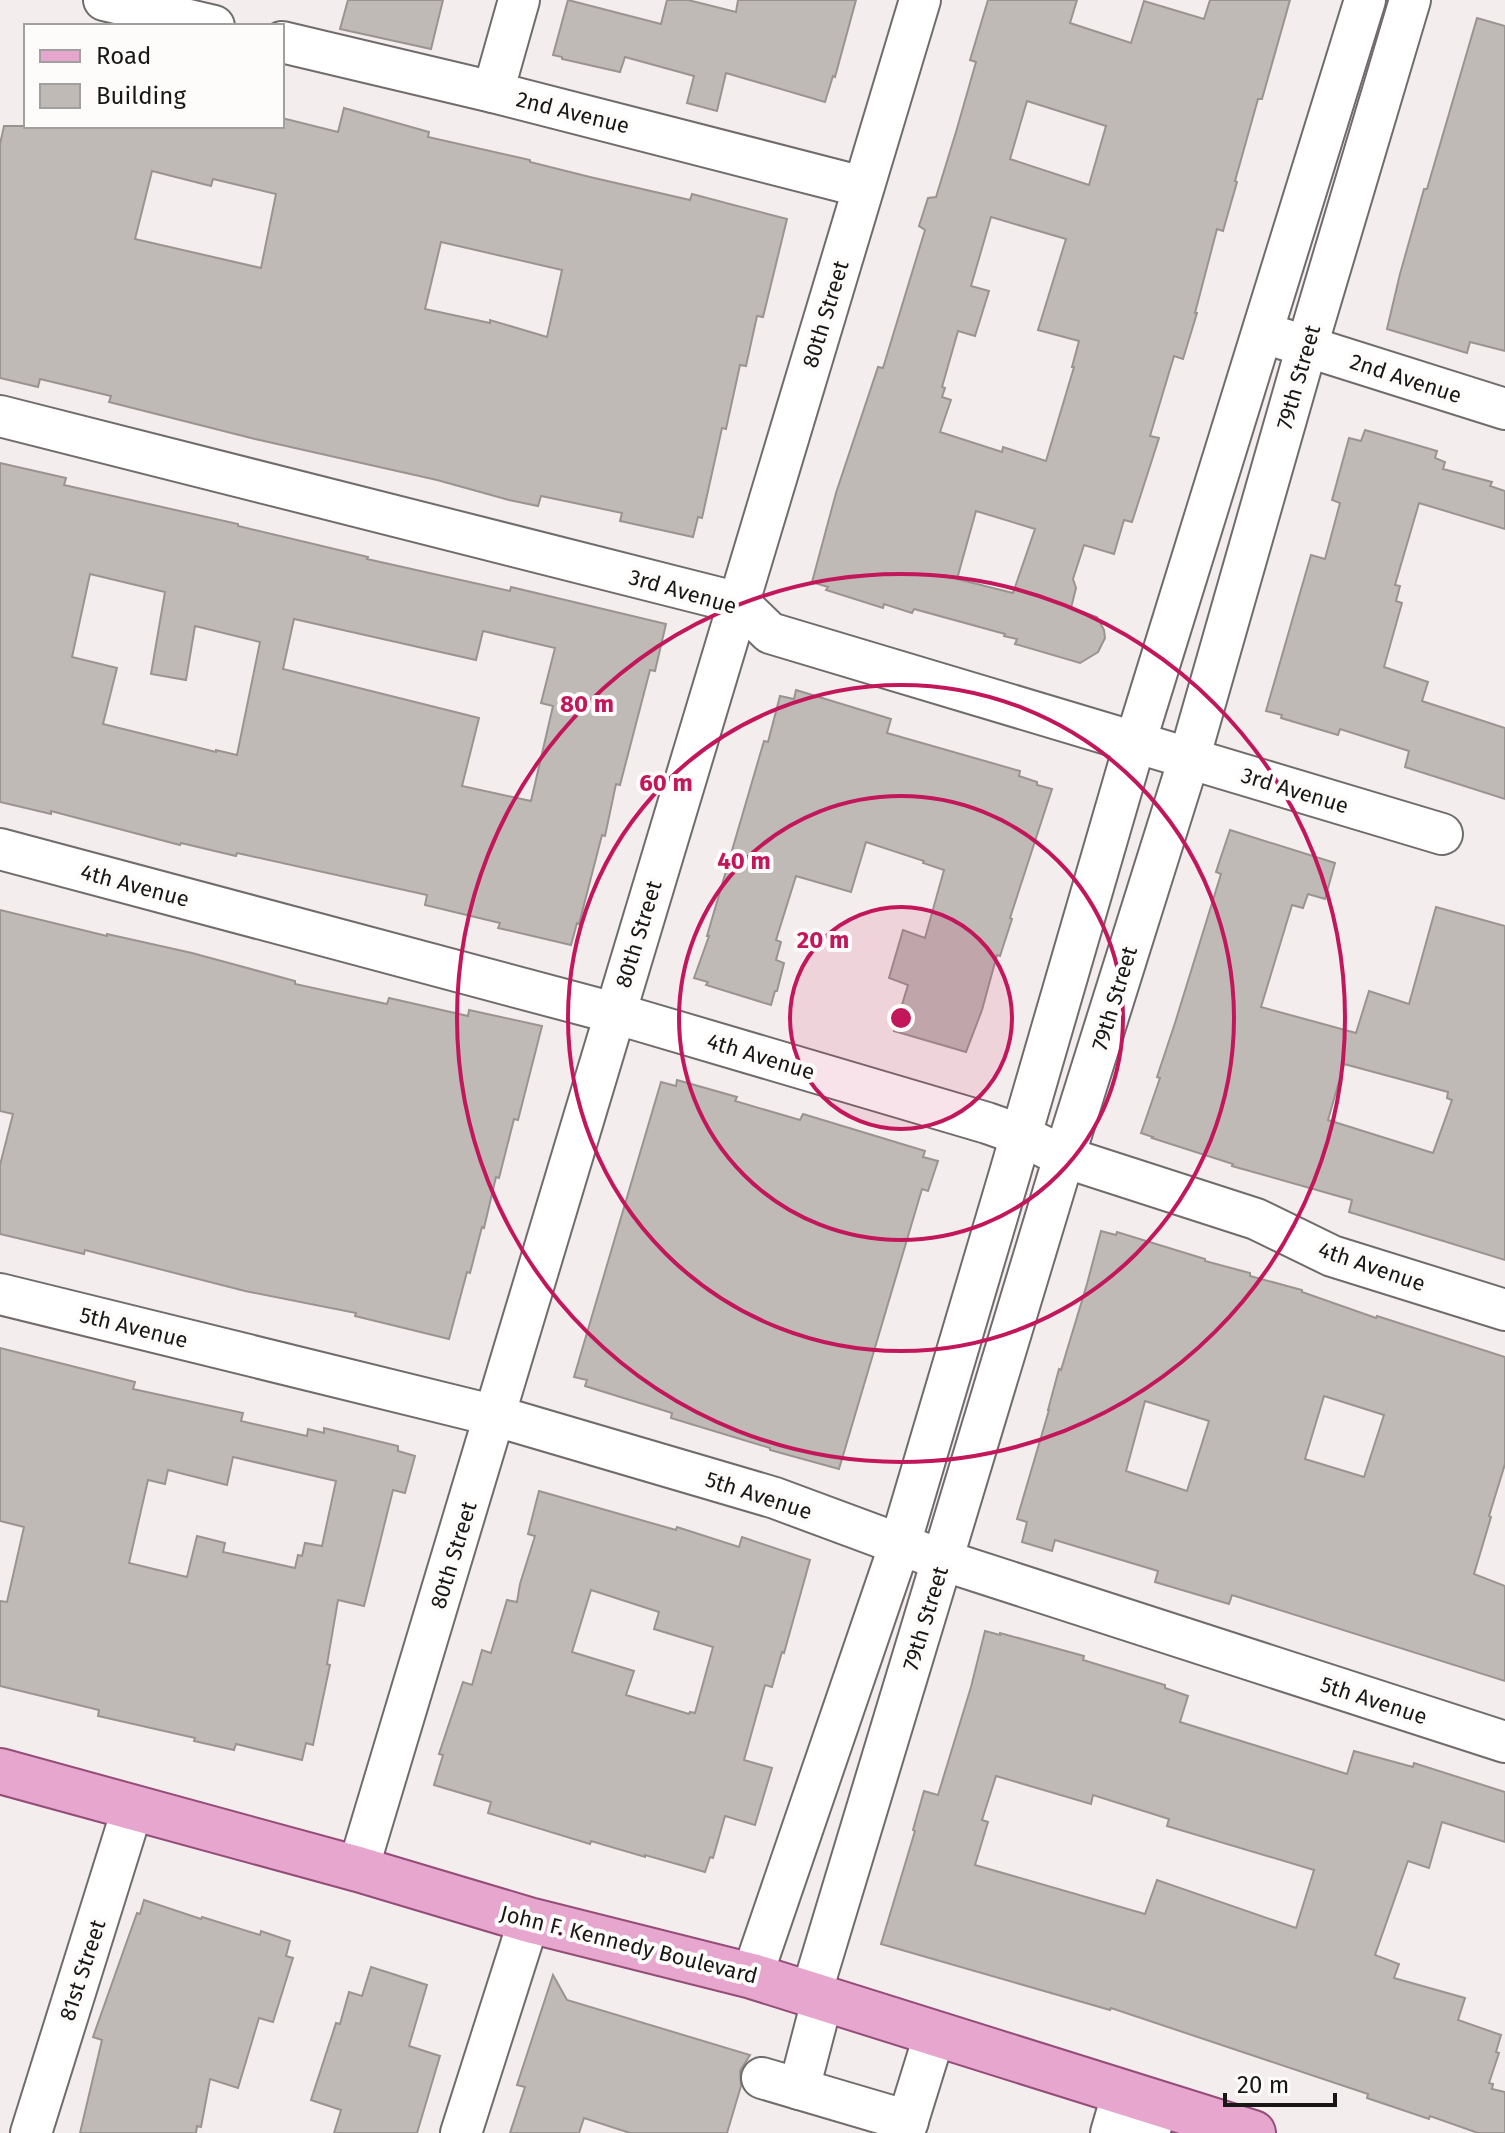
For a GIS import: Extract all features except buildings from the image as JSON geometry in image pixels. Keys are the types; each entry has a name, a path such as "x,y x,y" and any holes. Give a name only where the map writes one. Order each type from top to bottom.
{"main road":[{"name":"John F. Kennedy Boulevard","path":"0,1771 358,1869 529,1920 817,1995 935,2033 1135,2115 1253,2133"}],"street":[{"path":"104,0 206,24"},
{"path":"493,92 519,0"},
{"name":"80th Street","path":"358,1869 920,0"},
{"path":"752,1976 900,1544 1135,743 1365,0"},
{"name":"79th Street","path":"799,2089 817,1995 942,1560 1189,759 1410,0"},
{"name":"2nd Avenue","path":"284,42 493,92 863,187"},
{"name":"2nd Avenue","path":"1262,332 1505,409"},
{"name":"3rd Avenue","path":"0,416 739,603 770,633 1442,834"},
{"name":"4th Avenue","path":"0,849 614,1013 957,1114 1021,1135 1064,1157 1256,1219 1332,1256 1505,1310"},
{"name":"5th Avenue","path":"0,1294 496,1416 775,1498 942,1560 1505,1742"},
{"name":"81st Street","path":"31,2133 133,1807"},
{"path":"461,2133 529,1920"},
{"path":"762,2078 906,2127 935,2033"}]}
